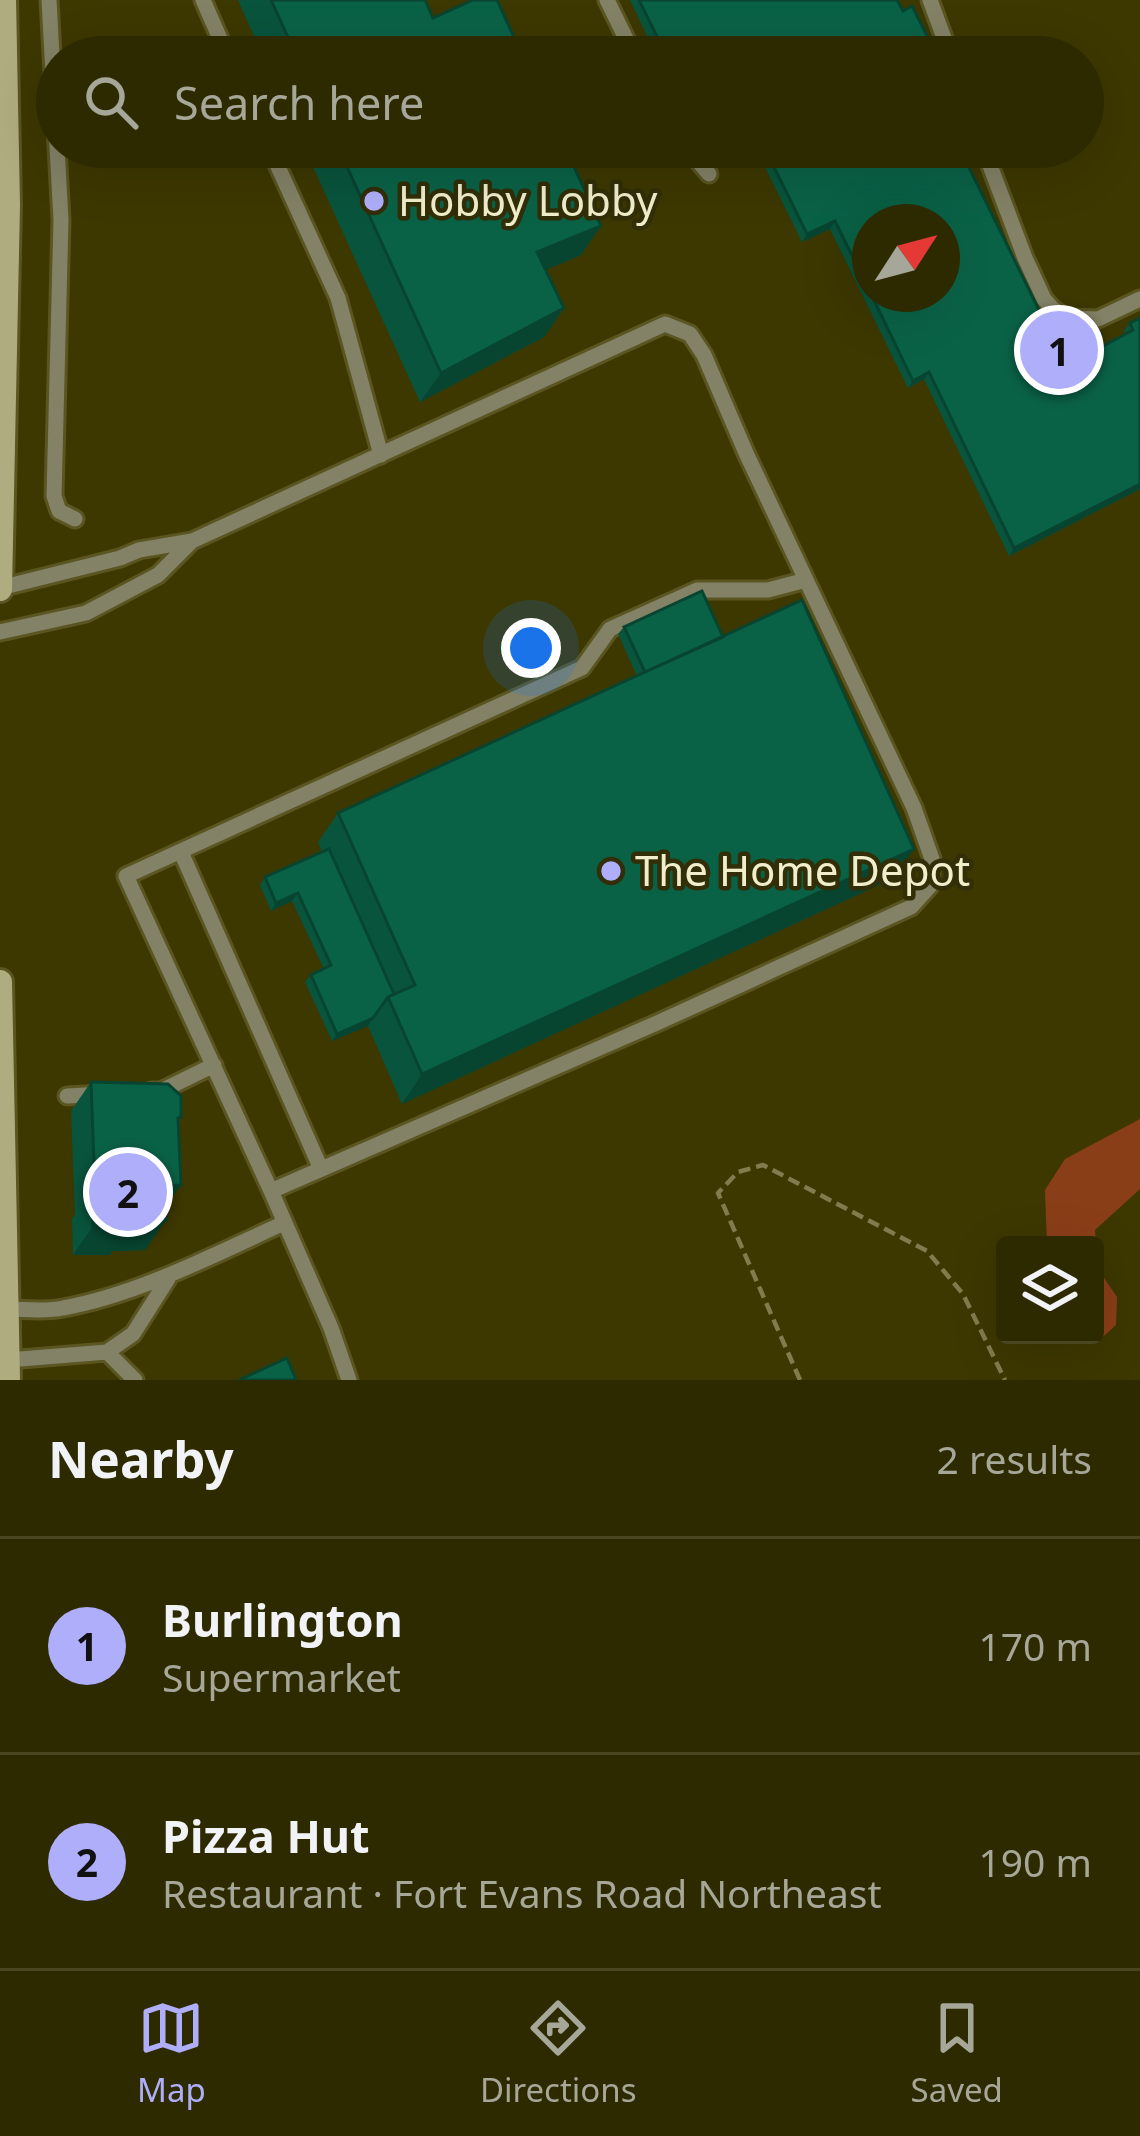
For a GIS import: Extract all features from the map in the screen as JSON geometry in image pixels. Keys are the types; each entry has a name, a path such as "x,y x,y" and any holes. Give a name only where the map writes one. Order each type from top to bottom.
{"main road":[{"path":"0,589 8,205 4,0"},
{"path":"0,982 5,1366"}],"lane":[{"path":"49,0 51,36"},
{"path":"203,0 219,36"},
{"path":"607,0 625,36"},
{"path":"930,0 943,36"},
{"path":"58,168 54,496 59,511 75,519"},
{"path":"279,168 338,298 381,455"},
{"path":"705,168 710,174"},
{"path":"991,168 1037,285 1052,308 1066,318 1098,319 1140,299"},
{"path":"0,589 139,550 191,542 665,324 690,334 704,355 914,808 932,859 930,886 911,907 271,1191"},
{"path":"0,632 86,613 158,575 191,542"},
{"path":"350,1380 271,1191 126,876 582,668 610,629 697,590 768,590 806,580"},
{"path":"181,852 321,1169"},
{"path":"137,1092 161,1090 214,1065"},
{"path":"67,1096 114,1093"},
{"path":"3,1309 58,1310 88,1303 171,1274 284,1223"},
{"path":"5,1366 107,1352 133,1334 171,1274"},
{"path":"107,1352 135,1380"}],"path":[{"path":"800,1380 718,1193 738,1172 763,1165 927,1251 963,1294 1005,1380"}],"shaded area":[{"path":"1140,1119 1140,1189 1095,1230 1095,1236 1047,1236 1045,1190 1065,1159"},
{"path":"1104,1278 1117,1297 1116,1325 1104,1336"}],"building":[{"path":"271,0 425,0 433,18 473,0 497,0 513,36 287,36"},
{"path":"639,0 897,0 903,11 912,6 927,36 657,36"},
{"path":"348,168 575,168 601,226 537,252 564,308 441,373"},
{"path":"774,168 969,168 1041,314 1101,334 1097,344 1101,347 1133,330 1130,323 1140,318 1140,484 1014,548 929,372 913,381 880,312 960,312 960,204 852,204 852,255 835,221 807,234"},
{"path":"702,591 723,637 645,672 624,627"},
{"name":"The Home Depot","path":"802,600 914,849 422,1074 388,997 415,985 338,813"},
{"path":"329,849 394,994 373,1018 337,1034 311,975 331,965 298,893 276,903 265,877"},
{"path":"91,1082 168,1084 181,1096 181,1185 164,1186 166,1220 93,1226"},
{"path":"287,1358 296,1380 239,1380"}],"place":[{"name":"Hobby Lobby","path":"374,201"},
{"name":"Burlington","path":"1059,350"},
{"name":"The Home Depot","path":"611,871"},
{"name":"Pizza Hut","path":"128,1192"}]}
